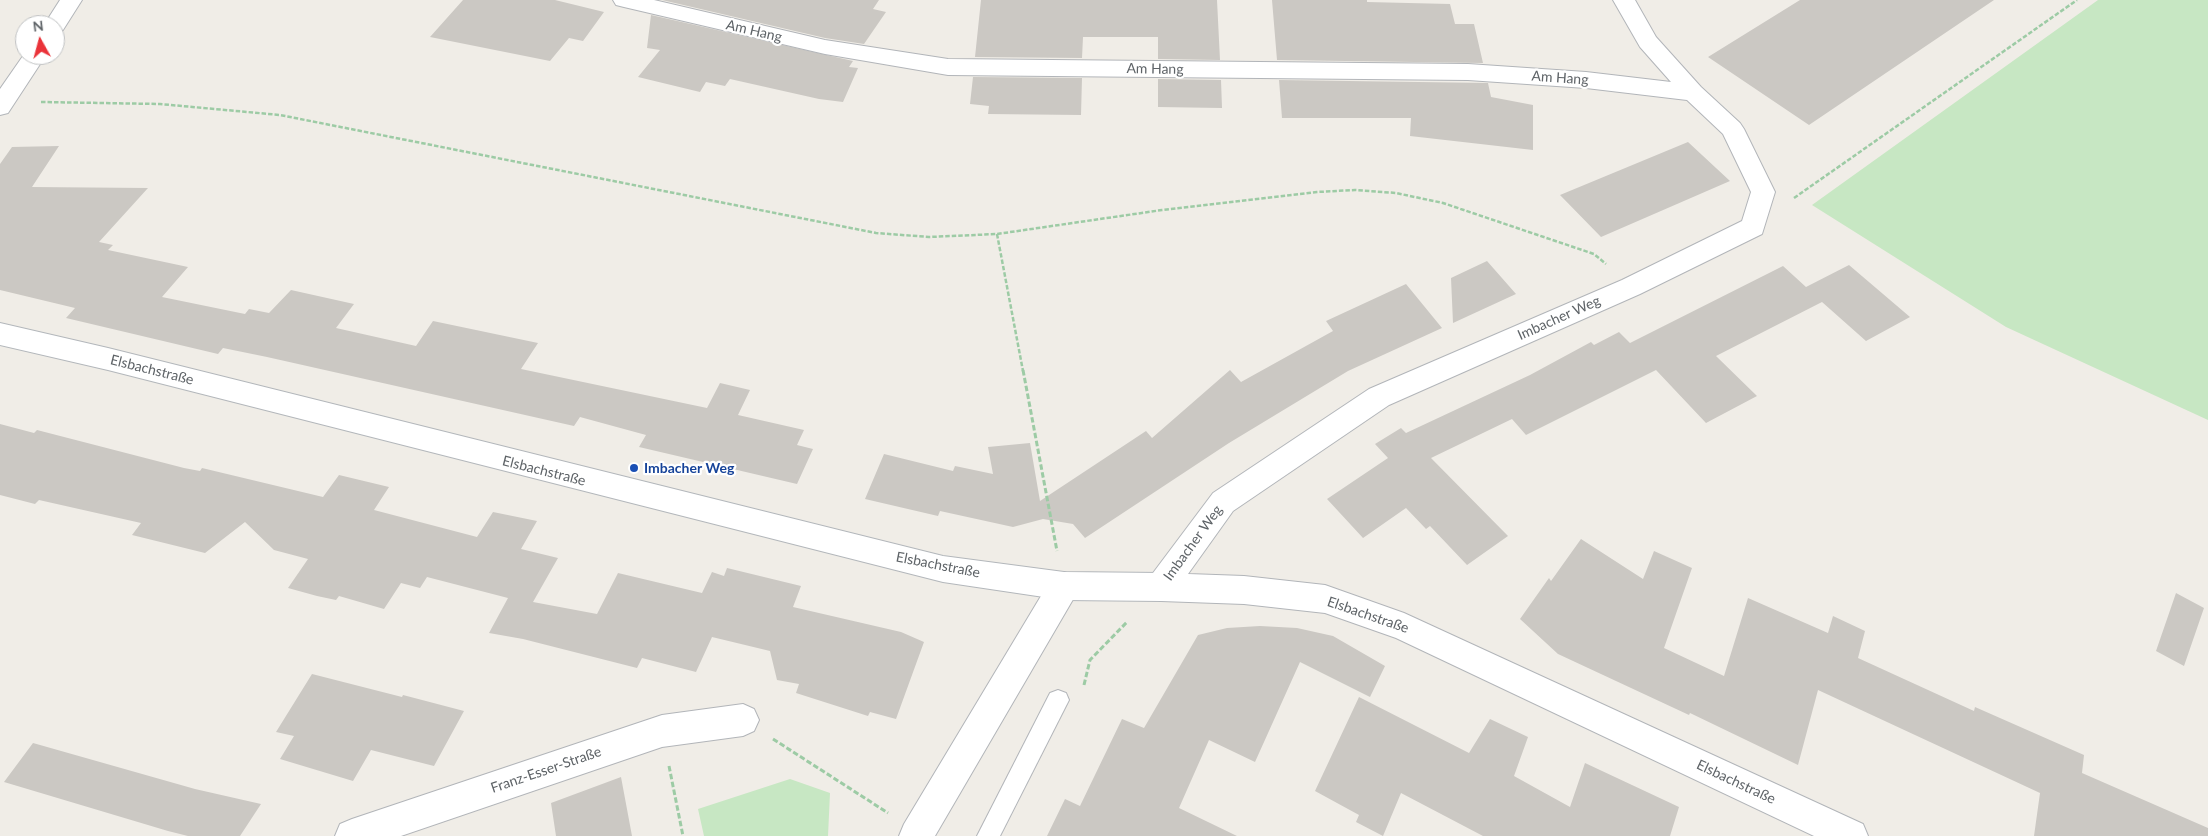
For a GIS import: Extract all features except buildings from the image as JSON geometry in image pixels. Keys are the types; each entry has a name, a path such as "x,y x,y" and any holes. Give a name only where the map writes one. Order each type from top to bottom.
{"street":[{"path":"61,15 71,0"},
{"name":"Am Hang","path":"624,0 825,47 948,67 1468,72 1586,80 1693,94"},
{"path":"1624,0 1648,42 1693,94 1732,129 1763,192 1753,227"},
{"path":"1,105 27,65"},
{"name":"Imbacher Weg","path":"1161,587 1223,502 1380,397 1631,287 1753,227"},
{"name":"Elsbachstraße","path":"0,334 108,359 626,492 943,569 1064,586 1244,590 1325,599 1404,627 1851,836"},
{"path":"917,834 1064,586"},
{"name":"Franz-Esser-Straße","path":"352,836 662,731 743,720"}],"lane":[{"path":"988,836 1058,700"}],"path":[{"path":"1753,227 2078,0"},
{"path":"1,105 91,101 186,104 234,109 290,117 876,233 929,237 997,234 1162,210 1318,192 1396,193 1444,203 1594,254 1631,287"},
{"path":"997,234 1064,586"},
{"path":"1084,684 1090,660"},
{"path":"743,720 917,834"},
{"path":"662,731 683,836"}],"green space":[{"path":"2098,0 2208,0 2208,420 2006,327 1812,205"},
{"path":"790,779 830,793 828,836 704,836 698,809"}],"place":[{"name":"Imbacher Weg","path":"634,468"}]}
